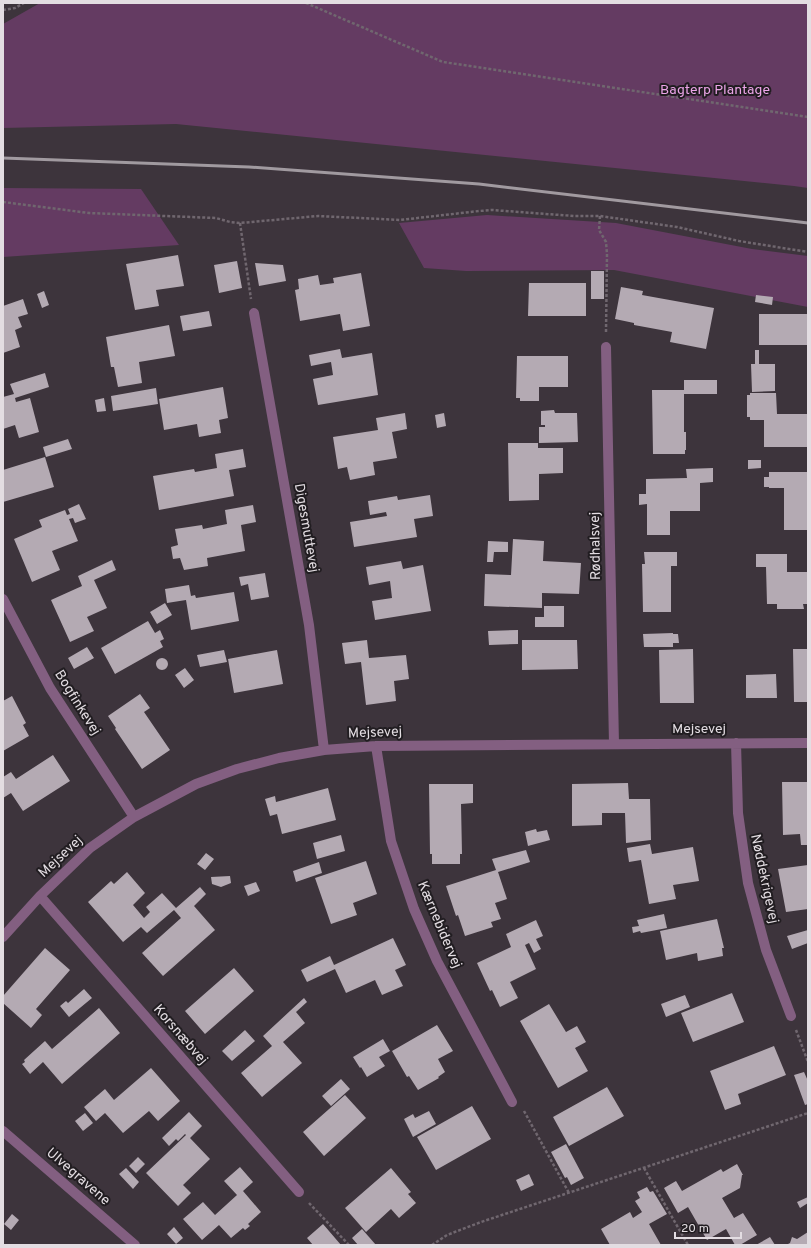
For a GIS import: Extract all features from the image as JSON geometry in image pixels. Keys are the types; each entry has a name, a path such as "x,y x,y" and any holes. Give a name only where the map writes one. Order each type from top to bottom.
{"street":[{"name":"Digesmuttevej","path":"254,313 309,625 324,750"},
{"name":"Rødhalsvej","path":"606,347 614,744"},
{"name":"Bogfinkevej","path":"3,600 50,688 134,817"},
{"name":"Nøddekrigevej","path":"736,743 738,813 748,883 766,950 791,1016"},
{"name":"Mejsevej","path":"3,937 40,896 90,848 134,817 196,784 237,769 279,758 324,750 376,746 808,743"},
{"name":"Kærnebidervej","path":"376,746 391,841 414,909 437,961 512,1102"},
{"name":"Korsnæbvej","path":"40,896 299,1192"},
{"name":"Ulvegravene","path":"3,1131 135,1245"}],"path":[{"path":"3,10 16,8 24,3"},
{"path":"306,3 443,62 808,117"},
{"path":"3,202 89,213 216,218 240,223 318,216 400,220 479,211 600,216 677,227 808,252"},
{"path":"600,216 599,230 606,242 607,254 606,347"},
{"path":"240,223 254,313"},
{"path":"791,1016 808,1062"},
{"path":"512,1102 525,1111 569,1193"},
{"path":"432,1245 447,1236 481,1222 808,1113"},
{"path":"644,1168 688,1245"},
{"path":"299,1192 348,1245"}],"green space":[{"name":"Bagterp Plantage","path":"40,3 808,3 808,188 176,124 3,128 3,24"},
{"path":"3,188 141,189 179,245 3,257"},
{"path":"487,215 616,223 752,249 808,256 808,307 614,270 466,271 424,268 399,223"}],"building":[{"path":"178,255 184,286 156,290 159,306 135,310 126,264"},
{"path":"237,261 242,288 219,293 214,265"},
{"path":"255,263 283,265 286,281 259,286"},
{"path":"591,271 604,271 604,299 591,299"},
{"path":"361,273 370,326 343,331 340,314 300,321 295,290 299,289 298,279 318,275 320,285 334,283 333,278"},
{"path":"529,283 586,283 586,316 528,316"},
{"path":"621,287 643,291 642,295 714,308 706,349 670,342 672,332 634,325 634,323 615,319"},
{"path":"44,291 49,305 42,308 37,294"},
{"path":"756,295 773,297 772,305 755,302"},
{"path":"23,299 28,314 18,317 22,327 15,330 20,347 3,353 3,306"},
{"path":"209,311 212,326 183,331 180,316"},
{"path":"759,314 808,314 808,345 759,345"},
{"path":"169,325 175,356 139,362 142,383 118,387 114,367 111,367 106,337"},
{"path":"340,349 342,358 372,353 378,395 318,405 313,379 333,375 331,362 311,366 309,355"},
{"path":"755,350 759,350 759,364 775,364 775,391 752,392 751,364 755,364"},
{"path":"517,356 568,356 568,387 539,387 539,401 520,401 520,398 516,398"},
{"path":"45,373 49,387 15,398 16,402 30,398 39,432 19,438 15,425 3,429 3,397 14,394 10,384"},
{"path":"684,380 717,380 717,394 684,394 684,432 686,432 685,454 653,454 652,390 684,390"},
{"path":"223,387 228,418 219,420 221,433 199,437 197,424 164,430 159,399"},
{"path":"156,388 158,404 113,411 111,396"},
{"path":"750,393 776,393 777,414 808,414 808,447 764,447 764,420 750,420 750,417 747,417 747,395 750,395"},
{"path":"104,398 106,411 97,412 95,400"},
{"path":"554,410 555,413 577,413 578,442 539,443 539,427 545,427 545,425 541,425 541,411"},
{"path":"405,413 407,429 392,432 397,458 373,462 375,475 350,480 347,467 338,469 333,437 378,430 376,418"},
{"path":"444,413 446,426 437,428 435,415"},
{"path":"68,439 72,449 46,457 43,447"},
{"path":"508,443 538,443 538,448 563,448 563,473 539,474 539,500 509,501"},
{"path":"243,449 246,467 229,470 234,496 159,510 153,476 194,469 195,472 217,468 215,454"},
{"path":"45,457 54,487 3,502 3,470"},
{"path":"748,460 761,460 761,468 748,469"},
{"path":"713,468 713,482 700,483 700,511 670,511 670,535 647,535 647,504 639,505 639,494 646,494 646,479 687,478 686,469"},
{"path":"769,472 808,472 808,530 784,530 784,488 764,487 764,477 769,477"},
{"path":"430,495 433,516 414,519 417,537 354,547 350,522 387,516 386,512 370,515 368,501 397,496 398,500"},
{"path":"79,504 86,519 75,523 73,518 69,519 78,541 52,551 60,570 32,582 14,539 42,527 39,520 65,510 67,515 70,514 68,509"},
{"path":"253,505 256,522 241,525 245,551 207,558 208,566 184,570 180,558 173,559 171,547 178,545 175,529 202,525 203,529 227,524 225,510"},
{"path":"513,539 544,541 543,561 581,563 579,594 542,593 542,608 484,606 485,574 511,575"},
{"path":"488,541 508,542 508,552 494,552 493,562 487,562"},
{"path":"644,552 677,552 677,566 671,566 671,612 643,612 642,564 645,564"},
{"path":"756,554 787,554 787,572 808,572 808,604 803,604 804,609 777,609 777,604 767,604 766,567 756,567"},
{"path":"112,560 116,570 94,580 107,608 87,617 94,631 70,642 51,600 82,586 78,576"},
{"path":"401,561 403,569 423,565 431,611 375,620 372,601 392,598 390,581 369,585 366,567"},
{"path":"265,573 269,597 251,600 248,584 241,586 239,577"},
{"path":"189,585 191,596 195,595 196,598 234,592 239,621 191,630 186,600 167,603 165,589"},
{"path":"165,603 172,615 157,624 150,612"},
{"path":"544,606 564,606 564,627 535,627 535,617 544,617"},
{"path":"148,621 155,633 160,630 164,639 160,641 163,647 115,674 101,648"},
{"path":"518,630 518,644 489,645 488,631"},
{"path":"643,634 678,634 679,643 673,643 673,647 644,647"},
{"path":"367,640 369,658 406,655 409,679 394,681 396,701 366,705 361,662 345,664 342,643"},
{"path":"522,640 577,640 578,669 522,670"},
{"path":"87,647 94,658 74,669 68,658"},
{"path":"693,649 694,703 660,703 659,650"},
{"path":"793,649 808,649 808,702 794,702"},
{"path":"224,650 227,662 200,667 197,655"},
{"path":"277,650 283,684 234,693 228,659"},
{"path":"160,658 164,658 168,664 164,670 160,670 156,666 156,662"},
{"path":"185,668 194,680 184,688 175,675"},
{"path":"776,674 777,698 746,698 746,675"},
{"path":"140,694 150,708 144,712 170,750 142,769 108,716"},
{"path":"12,696 26,723 23,725 29,736 3,751 3,701"},
{"path":"53,755 70,781 23,811 11,793 3,798 3,777 11,772 16,779"},
{"path":"782,782 808,782 808,845 801,845 800,834 783,835"},
{"path":"628,783 629,799 650,799 651,840 626,843 625,813 602,813 602,825 572,826 572,784"},
{"path":"429,784 473,784 473,803 461,804 462,854 460,854 460,864 432,864 432,854 430,854"},
{"path":"328,788 336,820 282,834 277,814 270,816 265,799 275,796 276,802"},
{"path":"536,829 537,832 547,830 550,840 528,846 525,832"},
{"path":"341,835 345,851 317,859 313,843"},
{"path":"650,844 652,854 693,847 699,881 673,885 676,899 649,904 641,860 629,862 627,848"},
{"path":"526,850 530,862 498,872 507,899 495,903 501,919 491,922 493,927 465,936 458,915 456,916 446,886 496,870 492,859"},
{"path":"206,853 214,859 205,870 197,864"},
{"path":"366,861 377,894 353,903 357,915 331,924 315,878"},
{"path":"319,862 322,873 296,882 293,871"},
{"path":"808,865 808,909 786,912 778,869"},
{"path":"127,872 145,893 133,905 144,918 150,912 146,907 162,893 176,908 200,887 206,894 194,906 215,930 163,976 142,953 181,918 174,910 147,933 141,927 123,942 88,902 111,881 114,884"},
{"path":"230,876 231,883 221,887 212,884 211,877"},
{"path":"256,882 260,891 248,896 244,886"},
{"path":"664,914 667,928 633,933 632,927 639,926 637,920"},
{"path":"717,919 724,948 722,948 723,956 698,961 697,953 666,960 660,931"},
{"path":"536,920 543,936 536,939 541,949 534,953 529,943 525,945 536,969 510,982 518,998 500,1007 492,990 490,991 477,963 511,947 506,934"},
{"path":"808,930 808,943 792,949 787,936"},
{"path":"393,938 406,965 395,970 403,986 382,995 375,980 346,993 335,969 307,982 301,970 330,956 334,965"},
{"path":"45,948 70,970 36,1009 42,1015 31,1028 3,1003 3,996"},
{"path":"234,968 254,991 205,1034 185,1011"},
{"path":"84,989 92,998 69,1017 60,1006 66,1001 68,1003"},
{"path":"732,993 744,1022 693,1042 681,1013"},
{"path":"685,995 690,1007 666,1017 661,1004"},
{"path":"304,998 307,1002 296,1012 305,1023 283,1042 302,1063 262,1097 241,1073 272,1046 263,1036"},
{"path":"549,1004 566,1032 577,1026 586,1042 575,1048 588,1071 558,1088 520,1021"},
{"path":"99,1008 120,1033 62,1084 43,1062 30,1074 22,1064 25,1062 24,1060 45,1041 52,1049"},
{"path":"437,1025 453,1051 438,1059 445,1072 438,1077 439,1078 418,1090 409,1076 407,1077 392,1051"},
{"path":"245,1030 255,1041 232,1061 222,1051"},
{"path":"383,1039 390,1051 379,1057 385,1066 367,1077 353,1057"},
{"path":"774,1046 786,1075 738,1094 741,1104 725,1110 710,1071"},
{"path":"151,1068 180,1101 158,1121 149,1111 123,1133 105,1113 96,1121 84,1107 105,1089 114,1100"},
{"path":"804,1072 808,1081 808,1104 805,1105 794,1075"},
{"path":"341,1079 350,1089 331,1106 322,1096"},
{"path":"607,1087 624,1116 569,1146 553,1117"},
{"path":"345,1095 366,1118 324,1156 303,1132"},
{"path":"472,1106 491,1139 436,1170 417,1137"},
{"path":"429,1111 436,1124 413,1137 404,1119 413,1114 415,1118"},
{"path":"189,1112 202,1126 190,1138 210,1159 183,1185 191,1193 178,1206 146,1173 186,1135 185,1134 178,1141 176,1139 169,1146 162,1138"},
{"path":"85,1113 93,1123 83,1131 75,1121"},
{"path":"566,1144 584,1178 571,1185 567,1177 565,1178 551,1152"},
{"path":"138,1157 145,1164 136,1173 129,1166"},
{"path":"737,1164 743,1175 740,1188 722,1198 734,1218 743,1213 757,1235 740,1245 735,1245 726,1229 707,1240 688,1207 678,1213 664,1188 676,1181 682,1191 721,1169 723,1172"},
{"path":"240,1167 253,1182 243,1191 261,1212 248,1224 250,1226 245,1230 243,1228 231,1238 219,1225 202,1240 183,1219 203,1202 215,1215 237,1195 224,1181"},
{"path":"126,1168 139,1182 133,1189 119,1174"},
{"path":"391,1168 411,1192 408,1194 416,1203 399,1218 391,1209 366,1232 345,1208"},
{"path":"529,1174 534,1185 521,1191 516,1180"},
{"path":"647,1187 650,1192 653,1191 667,1214 649,1224 661,1245 610,1245 601,1229 630,1212 633,1218 642,1212 635,1201 640,1198 637,1192"},
{"path":"808,1197 808,1203 800,1208 797,1202"},
{"path":"12,1214 19,1220 11,1230 4,1224"},
{"path":"323,1224 341,1245 313,1245 307,1238"},
{"path":"174,1227 183,1238 176,1244 167,1234"},
{"path":"362,1229 376,1245 358,1245 352,1238"},
{"path":"808,1232 808,1245 786,1245 790,1243 792,1237 797,1239"},
{"path":"770,1237 775,1245 756,1245"}],"railway":[{"path":"3,158 249,167 479,184 808,223"}]}
